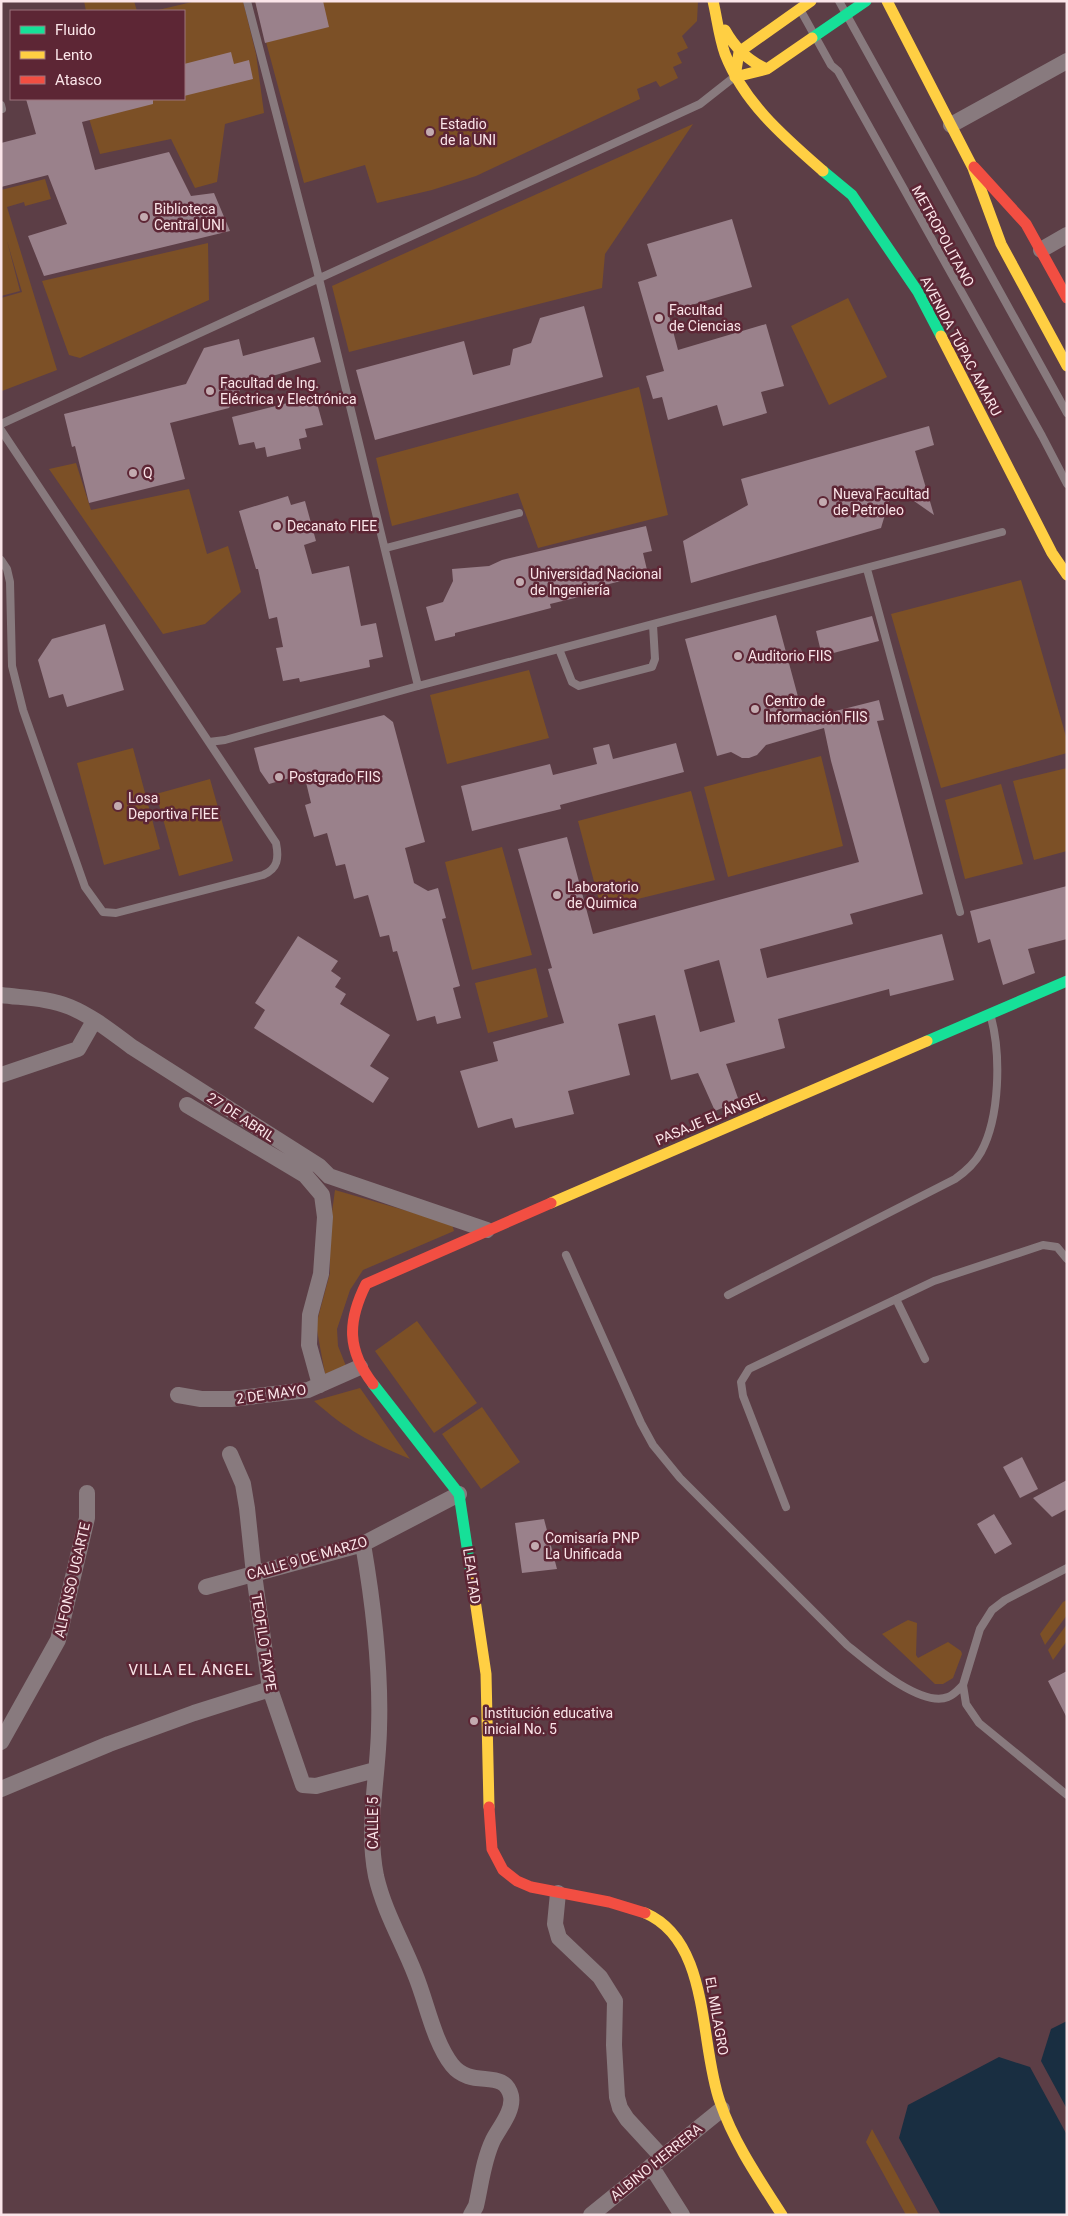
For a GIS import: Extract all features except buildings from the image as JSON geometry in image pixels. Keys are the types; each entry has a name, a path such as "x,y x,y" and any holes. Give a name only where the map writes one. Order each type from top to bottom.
{"street":[{"path":"810,1 798,5 740,52 734,77 767,69 866,1"},
{"path":"887,1 971,164 1001,244 1067,366"},
{"path":"714,5 732,43 754,63 767,69"},
{"name":"AVENIDA TÚPAC AMARU","path":"714,5 722,44 734,77 750,100 788,141 852,195 912,284 1052,552 1067,575"},
{"path":"950,125 1067,61"},
{"path":"971,164 1026,224 1067,298"},
{"path":"1041,250 1067,235"},
{"path":"1052,552 1067,586"},
{"name":"PASAJE EL ÁNGEL","path":"366,1284 487,1230 1067,981"},
{"name":"27 DE ABRIL","path":"1,995 48,1001 70,1007 319,1166 329,1176 487,1230"},
{"path":"1,1075 78,1049 94,1021"},
{"path":"187,1106 305,1176 322,1194 325,1217 321,1274 310,1315 309,1344 320,1384"},
{"name":"LEALTAD","path":"366,1284 356,1304 353,1318 352,1336 360,1367 459,1494 486,1674 489,1752 487,1780 492,1849 503,1870 517,1881 531,1887"},
{"name":"2 DE MAYO","path":"178,1395 201,1399 231,1399 308,1390 360,1367"},
{"name":"TEOFILO TAYPE","path":"230,1454 242,1484 248,1508 254,1574 270,1689 303,1785 316,1786 375,1770"},
{"name":"ALFONSO UGARTE","path":"1,1742 58,1640 87,1518 87,1492"},
{"name":"CALLE 9 DE MARZO","path":"206,1587 363,1544 459,1494"},
{"name":"CALLE 5","path":"363,1544 371,1598 379,1704 378,1754 375,1770 372,1822 374,1859 386,1908 415,1974 448,2058 462,2074 470,2078 498,2080 508,2088 512,2100 508,2113 489,2149 476,2206 471,2215"},
{"path":"1,1790 109,1744 194,1713 270,1689"},
{"name":"EL MILAGRO","path":"531,1887 633,1908 653,1917 671,1930 684,1949 698,1984 706,2044 722,2109 752,2168 782,2215"},
{"path":"558,1893 555,1924 560,1938 600,1977 616,2001 614,2045 617,2097 620,2108 656,2162 682,2215"},
{"name":"ALBINO HERRERA","path":"591,2215 722,2109"}],"lane":[{"path":"247,1 319,278 418,686"},
{"name":"METROPOLITANO","path":"839,1 1067,412"},
{"name":"METROPOLITANO","path":"798,5 831,65 838,71 1067,484"},
{"path":"1,424 700,104 734,77"},
{"path":"1,430 276,843 277,863 271,871 263,875 116,913 104,912 85,887 23,710 12,666 10,582 7,569 1,560"},
{"path":"386,548 518,513"},
{"path":"209,742 225,740 418,686 1002,532"},
{"path":"867,569 960,912"},
{"path":"559,649 572,682 579,686 652,666 655,659 653,625"},
{"path":"728,1295 955,1180 973,1163 980,1153 990,1130 996,1092 998,1051 990,1014"},
{"path":"786,1507 743,1396 741,1382 744,1375 750,1369 934,1281 1038,1247 1053,1246 1061,1250 1067,1259"},
{"path":"566,1255 641,1423 653,1445 680,1478 847,1646 873,1666 919,1695 929,1699 948,1697 963,1685"},
{"path":"896,1299 926,1359"},
{"path":"1067,1568 1006,1600 992,1610 980,1629 963,1685 966,1704 979,1723 1067,1795"}],"shaded area":[{"path":"84,1 134,1 137,10 86,10"},
{"path":"196,1 243,1 256,54 264,113 225,124 217,182 195,188 171,139 100,154 83,100 185,100 185,10 158,10"},
{"name":"Estadio de la UNI","path":"255,1 698,1 697,21 682,36 688,48 677,53 682,63 673,67 678,78 660,87 656,81 637,89 640,99 476,176 432,190 377,203 365,165 304,183"},
{"path":"693,124 605,254 602,288 349,352 332,286"},
{"path":"45,179 51,199 25,206 24,202 7,207 57,370 2,391 1,298 22,292 7,241 20,291 1,296 1,190"},
{"path":"208,243 209,300 80,358 69,355 42,281"},
{"path":"848,298 887,377 829,405 791,326"},
{"path":"639,387 668,515 538,548 518,493 392,526 376,458"},
{"path":"76,463 91,510 189,489 207,554 228,546 241,592 205,624 163,634 49,469"},
{"path":"1021,580 1067,740 1067,753 941,788 891,614"},
{"path":"529,670 549,738 447,764 430,695"},
{"name":"Losa Deportiva FIEE","path":"133,748 160,849 104,865 77,763"},
{"path":"821,756 843,846 728,877 704,787"},
{"path":"1067,768 1067,851 1034,860 1013,781"},
{"path":"210,779 233,861 179,876 156,794"},
{"path":"1001,784 1023,864 965,879 945,800"},
{"path":"691,791 715,880 601,908 578,821"},
{"path":"502,847 532,955 472,970 445,862"},
{"path":"536,968 548,1017 488,1033 475,983"},
{"path":"335,1190 452,1224 454,1231 363,1270 350,1290 337,1329 338,1346 346,1366 325,1374 316,1325 330,1273 330,1227"},
{"path":"417,1321 477,1403 434,1433 375,1351"},
{"path":"360,1388 410,1459 382,1447 359,1434 337,1420 314,1401"},
{"path":"482,1407 520,1462 481,1489 442,1434"},
{"path":"1067,1600 1067,1615 1045,1645 1040,1634 1063,1602"},
{"path":"908,1620 917,1623 916,1655 918,1658 948,1642 961,1651 962,1654 953,1678 943,1684 935,1684 882,1634"},
{"path":"1067,1624 1067,1641 1053,1660 1048,1650"},
{"path":"872,2129 919,2215 906,2215 866,2142"}],"water":[{"path":"1067,2021 1067,2109 1041,2061 1051,2029"},
{"path":"999,2057 1030,2067 1067,2135 1067,2215 941,2215 899,2138 908,2105"}],"traffic: fast":[{"path":"812,38 866,1"},
{"path":"823,171 852,195 918,292 941,336"},
{"path":"927,1041 1067,981"},
{"path":"373,1384 459,1494 472,1580"}],"traffic: slow":[{"path":"713,1 725,54 743,88 766,118 823,171"},
{"path":"811,1 739,52 735,77 767,69 812,38"},
{"path":"887,1 973,168 1001,244 1067,366"},
{"path":"725,30 733,43 743,53 767,69"},
{"path":"941,336 1052,553 1067,575"},
{"path":"551,1203 927,1041"},
{"path":"472,1580 486,1674 489,1807"},
{"path":"645,1913 666,1927 682,1946 692,1970 699,1996 713,2078 720,2102 732,2132 782,2215"}],"traffic: jam":[{"path":"974,167 1026,224 1067,298"},
{"path":"373,1384 364,1372 358,1359 353,1336 355,1311 366,1284 551,1203"},
{"path":"489,1807 492,1849 503,1870 517,1881 531,1887 609,1902 645,1913"}],"place":[{"name":"Estadio de la UNI","path":"430,132"},
{"name":"Biblioteca Central UNI","path":"144,217"},
{"name":"Facultad de Ciencias","path":"659,318"},
{"name":"Facultad de Ing. Eléctrica y Electrónica","path":"210,391"},
{"name":"Q","path":"133,473"},
{"name":"Nueva Facultad de Petroleo","path":"823,502"},
{"name":"Decanato FIEE","path":"277,526"},
{"name":"Universidad Nacional de Ingeniería","path":"520,582"},
{"name":"Auditorio FIIS","path":"738,656"},
{"name":"Centro de Información FIIS","path":"755,709"},
{"name":"Postgrado FIIS","path":"279,777"},
{"name":"Losa Deportiva FIEE","path":"118,806"},
{"name":"Laboratorio de Quimica","path":"557,895"},
{"name":"Comisaría PNP La Unificada","path":"535,1546"},
{"name":"Institución educativa inicial No. 5","path":"474,1721"}],"district":[{"name":"VILLA EL ÁNGEL","path":"191,1670"}]}
